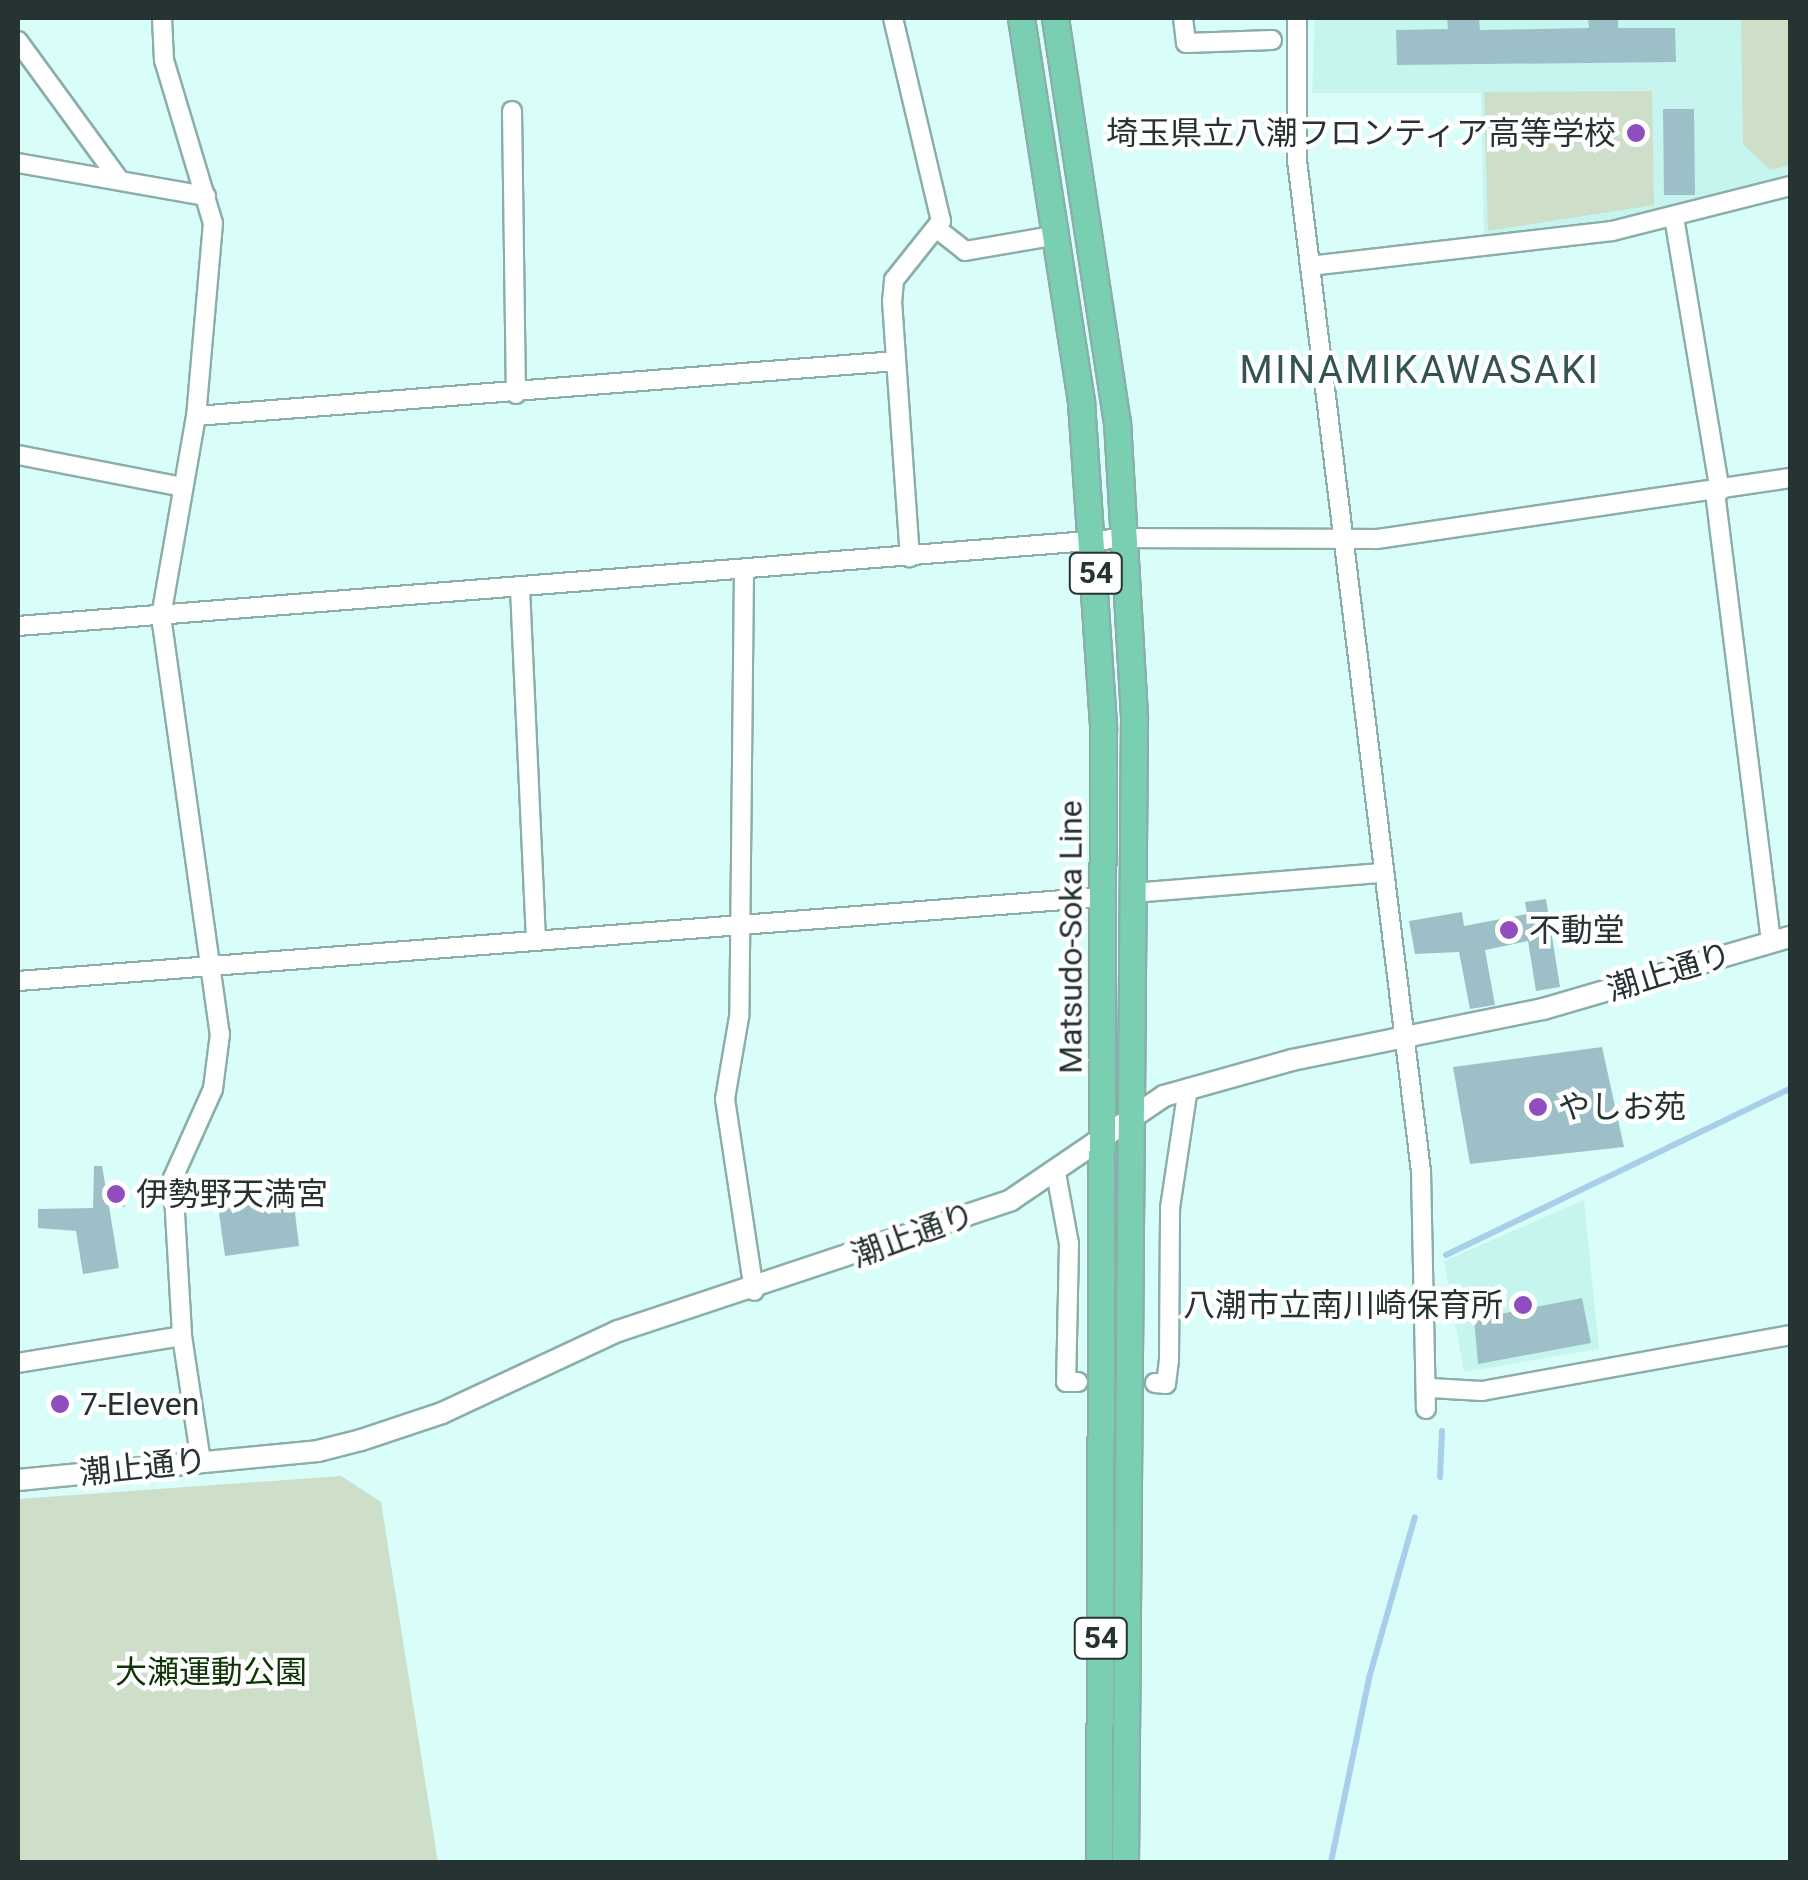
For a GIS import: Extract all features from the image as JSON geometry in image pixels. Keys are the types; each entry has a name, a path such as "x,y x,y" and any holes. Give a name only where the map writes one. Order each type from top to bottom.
{"main road":[{"name":"Matsudo-Soka Line","path":"1021,18 1060,236 1095,541 1105,1134 1098,1862"},
{"name":"Matsudo-Soka Line","path":"1054,18 1102,288 1126,538 1134,1113 1125,1862"}],"street":[{"path":"162,18 164,60 213,223 196,416 161,616 211,964 218,1070 173,1178 182,1336 201,1461"},
{"path":"893,18 941,221 894,280 910,558"},
{"path":"1183,18 1186,43 1272,40"},
{"path":"1297,18 1297,160 1382,873 1422,1172 1430,1388 1426,1409"},
{"path":"18,41 120,181"},
{"path":"512,111 516,394"},
{"path":"18,163 206,196"},
{"path":"1310,266 1674,217 1790,186"},
{"path":"1674,217 1718,492 1781,939"},
{"path":"936,228 965,250 1060,236"},
{"path":"196,416 516,394 896,361"},
{"path":"18,455 184,487"},
{"path":"18,626 1126,538 1344,540 1718,492 1790,478"},
{"path":"744,571 741,922 726,1124 754,1291"},
{"path":"520,588 536,937"},
{"path":"1132,892 1382,873"},
{"path":"18,981 536,937 1103,896"},
{"name":"潮止通り","path":"18,1480 361,1440 457,1406 618,1331 754,1291 1011,1200 1056,1173 1134,1113 1188,1088 1554,1006 1781,939"},
{"path":"1155,1384 1166,1384 1169,1361 1170,1208 1188,1088"},
{"path":"1056,1173 1069,1244 1066,1382 1078,1382"},
{"path":"1430,1388 1482,1391 1790,1334"},
{"path":"18,1363 182,1336"}],"shaded area":[{"name":"埼玉県立八潮フロンティア高等学校","path":"1315,18 1790,18 1790,174 1622,218 1484,236 1481,93 1312,93"},
{"name":"八潮市立南川崎保育所","path":"1584,1200 1599,1349 1464,1372 1444,1261"}],"green space":[{"path":"1741,18 1790,18 1790,165 1770,170 1743,144"},
{"path":"1652,91 1654,205 1488,231 1484,92"},
{"name":"大瀬運動公園","path":"341,1476 381,1502 438,1862 18,1862 18,1499"}],"building":[{"path":"1447,18 1479,18 1480,30 1589,28 1588,18 1618,18 1618,28 1675,28 1676,62 1397,65 1396,30 1448,29"},
{"path":"1663,109 1694,109 1695,195 1664,195"},
{"path":"1546,899 1560,987 1536,991 1528,941 1485,950 1495,1005 1470,1009 1459,952 1415,954 1409,921 1462,912 1464,926 1527,914 1525,902"},
{"name":"やしお苑","path":"1602,1047 1624,1147 1470,1164 1453,1067"},
{"path":"94,1166 102,1166 106,1189 126,1185 125,1207 109,1206 119,1268 83,1274 76,1231 38,1228 38,1209 93,1208"},
{"path":"293,1196 299,1246 225,1256 218,1206"},
{"path":"1582,1298 1591,1343 1478,1364 1474,1319"}],"waterway":[{"path":"1446,1255 1790,1089"},
{"path":"1440,1477 1442,1431"},
{"path":"1331,1862 1369,1678 1415,1517"}],"place":[{"name":"埼玉県立八潮フロンティア高等学校","path":"1636,133"},
{"name":"不動堂","path":"1509,930"},
{"name":"やしお苑","path":"1538,1107"},
{"name":"伊勢野天満宮","path":"116,1194"},
{"name":"八潮市立南川崎保育所","path":"1523,1305"},
{"name":"7-Eleven","path":"60,1404"}],"district":[{"name":"MINAMIKAWASAKI","path":"1420,371"}]}
